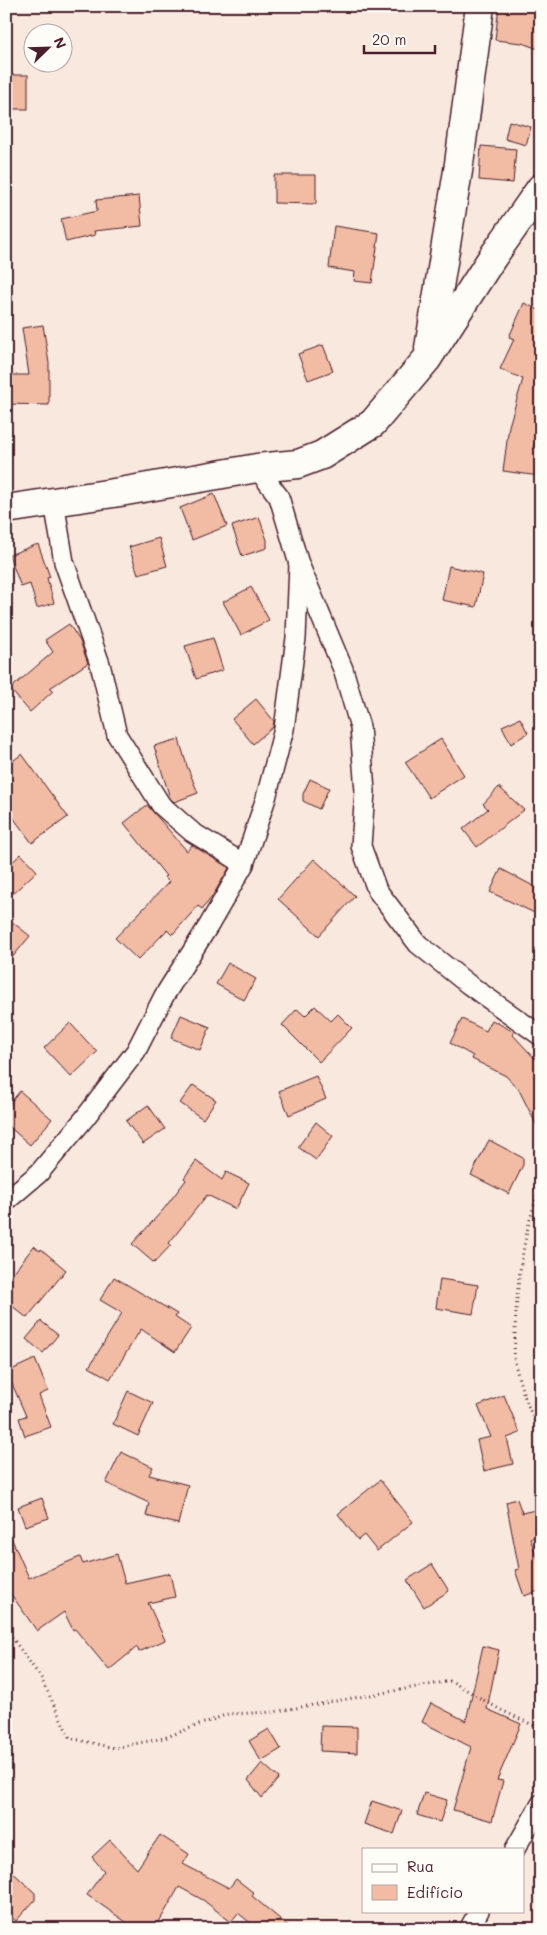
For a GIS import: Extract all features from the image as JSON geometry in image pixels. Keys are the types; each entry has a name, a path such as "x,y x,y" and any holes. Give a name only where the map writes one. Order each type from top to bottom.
{"street":[{"path":"427,359 458,171 480,6"},
{"path":"6,508 120,492 257,468 298,464 322,455 373,423 427,359 492,258 541,188"},
{"path":"257,468 279,497 299,564 343,669 360,727 365,791 361,846 377,890 418,944 468,984 541,1036"},
{"path":"54,502 64,562 100,664 117,735 161,805 192,832 244,864"},
{"path":"6,1201 39,1173 84,1119 136,1051 164,996 209,925 244,864 266,798 284,729 296,638 299,564"},
{"path":"516,1848 541,1804"},
{"path":"469,1929 478,1912"}],"path":[{"path":"541,1186 534,1204 520,1271 516,1311 515,1362 530,1412 541,1435"},
{"path":"6,1629 41,1678 70,1738 114,1748 164,1738 228,1714 273,1712 451,1681 499,1709 541,1729"}],"building":[{"path":"499,6 541,6 541,50 522,43 495,40"},
{"path":"6,75 28,75 28,109 6,109"},
{"path":"509,121 531,127 526,145 505,139"},
{"path":"481,146 516,149 513,183 479,180"},
{"path":"274,175 316,175 316,204 274,203"},
{"path":"139,196 142,226 94,231 95,235 66,242 61,219 97,211 96,200"},
{"path":"334,226 379,233 372,283 354,281 355,272 329,268"},
{"path":"524,303 541,311 541,421 533,448 541,449 539,476 503,471 509,426 523,379 500,369 514,339 509,337"},
{"path":"43,325 49,363 49,405 6,404 6,375 29,375 22,328"},
{"path":"323,345 333,371 308,380 298,354"},
{"path":"214,494 227,526 192,540 180,508"},
{"path":"259,517 267,540 267,548 242,556 232,526"},
{"path":"159,538 167,566 138,574 129,547"},
{"path":"38,544 50,577 47,578 54,603 37,608 30,584 21,587 9,555"},
{"path":"449,566 483,574 476,607 442,600"},
{"path":"251,587 269,620 241,635 223,602"},
{"path":"69,624 80,641 88,663 50,688 53,691 30,712 10,689 53,652 45,640"},
{"path":"213,638 223,670 196,679 185,646"},
{"path":"256,699 274,721 273,727 253,744 232,719"},
{"path":"520,718 528,733 511,744 502,726"},
{"path":"179,739 198,793 174,802 170,798 154,746"},
{"path":"441,739 464,775 429,798 405,762"},
{"path":"22,754 68,817 32,843 6,808 6,766"},
{"path":"310,779 329,788 319,809 303,801 303,794"},
{"path":"499,787 524,810 477,847 463,829 488,809 483,804"},
{"path":"147,805 187,851 192,845 229,868 212,897 202,909 198,906 172,935 167,930 138,960 115,938 169,882 124,823"},
{"path":"21,854 37,871 6,900 6,868"},
{"path":"314,859 355,896 319,936 278,899"},
{"path":"501,869 541,890 541,916 490,892"},
{"path":"6,917 30,936 6,965"},
{"path":"228,963 256,979 244,1000 216,984"},
{"path":"315,1006 331,1021 338,1014 352,1028 319,1062 282,1025 297,1009 305,1016"},
{"path":"181,1015 210,1027 200,1050 171,1038"},
{"path":"462,1019 486,1031 492,1020 514,1032 513,1035 541,1065 541,1134 519,1090 506,1076 472,1059 473,1056 450,1043"},
{"path":"70,1023 97,1052 71,1077 44,1048"},
{"path":"316,1076 326,1099 289,1115 279,1091"},
{"path":"193,1085 216,1100 203,1119 180,1103"},
{"path":"20,1091 52,1119 30,1145 6,1124 6,1108"},
{"path":"148,1105 165,1129 143,1144 126,1121"},
{"path":"316,1122 333,1136 316,1160 298,1147"},
{"path":"489,1140 523,1158 523,1165 509,1194 471,1175"},
{"path":"196,1161 222,1180 226,1172 249,1183 236,1209 207,1195 169,1243 171,1245 154,1263 132,1244 163,1210 186,1180 184,1178"},
{"path":"34,1246 40,1251 41,1249 66,1270 27,1318 6,1301 6,1282"},
{"path":"114,1277 177,1314 175,1317 191,1328 175,1352 141,1329 110,1379 89,1367 122,1313 100,1300"},
{"path":"440,1279 478,1285 473,1314 436,1308"},
{"path":"41,1321 58,1335 43,1353 26,1339"},
{"path":"35,1359 48,1391 39,1395 51,1427 25,1436 19,1418 26,1416 7,1372"},
{"path":"128,1391 153,1403 138,1436 113,1424"},
{"path":"504,1395 520,1433 507,1438 513,1464 484,1471 477,1440 491,1437 478,1406"},
{"path":"121,1452 153,1467 149,1475 188,1485 178,1524 146,1516 149,1503 106,1483"},
{"path":"380,1480 413,1522 377,1551 364,1535 358,1540 338,1514"},
{"path":"42,1498 49,1518 25,1526 18,1507"},
{"path":"517,1499 522,1513 535,1510 541,1536 530,1538 541,1569 541,1590 524,1596 515,1570 519,1569 506,1502"},
{"path":"6,1526 29,1578 80,1557 83,1564 117,1554 125,1583 170,1573 175,1597 148,1603 165,1640 139,1652 137,1647 109,1670 75,1629 73,1630 64,1612 37,1631 6,1587"},
{"path":"432,1564 449,1591 424,1607 407,1580"},
{"path":"483,1646 499,1650 487,1709 521,1724 497,1780 503,1781 492,1821 453,1810 471,1747 422,1722 431,1703 466,1721"},
{"path":"321,1726 357,1727 357,1753 320,1751"},
{"path":"269,1729 281,1749 261,1761 249,1741"},
{"path":"262,1763 279,1778 262,1798 248,1780"},
{"path":"424,1793 447,1800 440,1822 417,1815"},
{"path":"372,1801 402,1811 394,1834 364,1824"},
{"path":"160,1835 189,1854 183,1864 229,1888 236,1879 254,1893 252,1896 292,1929 258,1929 238,1913 231,1922 203,1900 179,1887 155,1929 136,1929 87,1895 104,1871 92,1857 110,1840 137,1869"},
{"path":"6,1866 35,1893 35,1900 16,1921 6,1912"}]}
